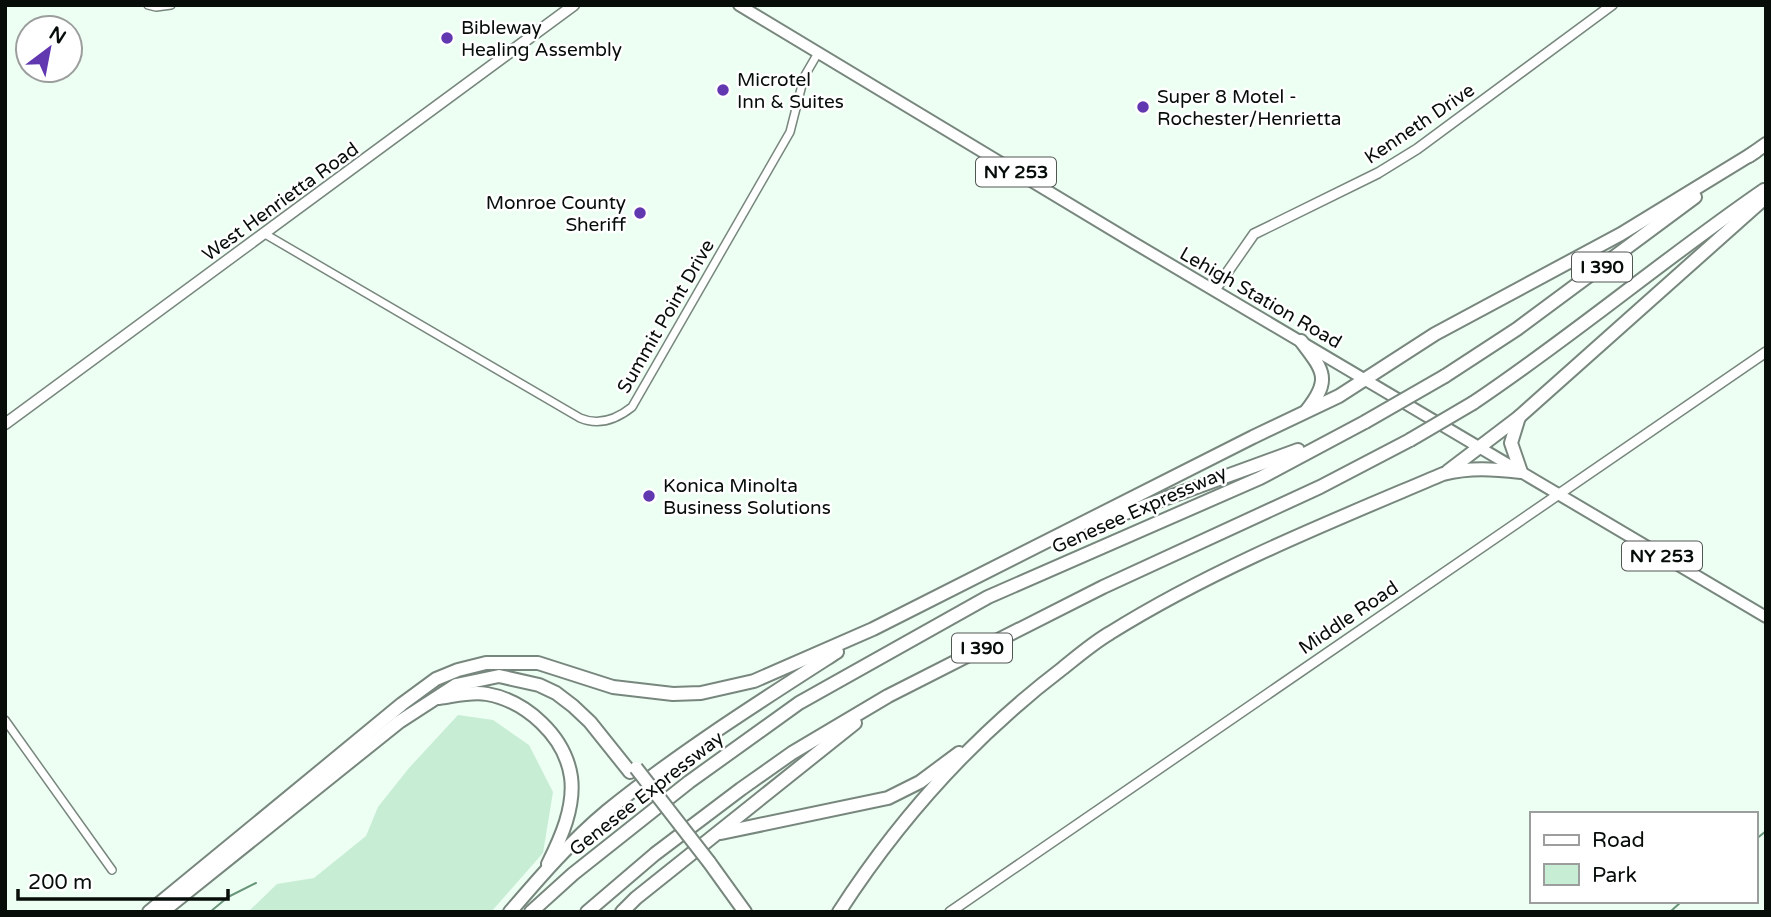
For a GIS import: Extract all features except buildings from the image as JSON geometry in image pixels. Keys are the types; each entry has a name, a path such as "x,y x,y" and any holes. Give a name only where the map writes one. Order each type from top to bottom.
{"highway":[{"name":"Genesee Expressway","path":"531,912 573,874 680,790 799,703 988,597 1260,478 1445,376 1585,280 1766,144"},
{"path":"149,912 436,679 486,663 512,662 538,663 612,687 673,694 701,693 754,681 873,629 1253,436 1353,389 1435,334 1621,234 1755,152"},
{"name":"I 390","path":"587,912 655,854 741,789 792,753 888,696 1103,587 1320,487 1410,440 1473,402 1516,374 1766,189"},
{"path":"1443,474 1519,417 1766,197"},
{"path":"1301,341 1321,371 1323,384 1321,394 1305,413"},
{"path":"839,912 862,877 921,801 992,727 1022,700 1107,634 1186,589 1254,556 1443,474 1461,469 1485,468 1521,472 1511,443 1519,417"},
{"path":"1045,542 1337,435"},
{"path":"510,912 543,874 606,812 736,716 873,629"},
{"path":"416,694 460,674 500,669 541,678 579,699 595,716 633,770 745,912"},
{"path":"162,912 399,722 456,685 499,676 539,685 573,706 633,770"},
{"path":"432,699 484,694 502,698 521,706 550,732 571,775 571,791 570,808 559,842 543,874"},
{"path":"622,912 888,696"},
{"path":"718,834 888,798 920,782 992,727"},
{"path":"706,864 735,912"},
{"path":"170,912 189,891"}],"main road":[{"name":"West Henrietta Road","path":"5,424 574,5"},
{"name":"Lehigh Station Road","path":"739,5 1766,617"}],"street":[{"path":"148,5 171,5"},
{"name":"Kenneth Drive","path":"1215,290 1254,233 1378,173 1417,149 1612,5"},
{"name":"Summit Point Drive","path":"265,234 580,418 597,422 618,417 632,407 788,135 804,77 818,53"},
{"name":"Middle Road","path":"950,912 1766,352"},
{"path":"5,720 112,870"}],"green space":[{"path":"458,715 493,720 529,745 553,792 543,853 491,912 248,912 277,884 314,878 366,836 378,807 409,768"}],"waterway":[{"path":"1757,838 1766,831"},
{"path":"210,912 228,897 256,883"},
{"path":"1670,912 1680,903"}],"place":[{"name":"Bibleway Healing Assembly","path":"447,38"},
{"name":"Microtel Inn & Suites","path":"723,90"},
{"name":"Super 8 Motel - Rochester/Henrietta","path":"1143,107"},
{"name":"Monroe County Sheriff","path":"640,213"},
{"name":"Konica Minolta Business Solutions","path":"649,496"}]}
